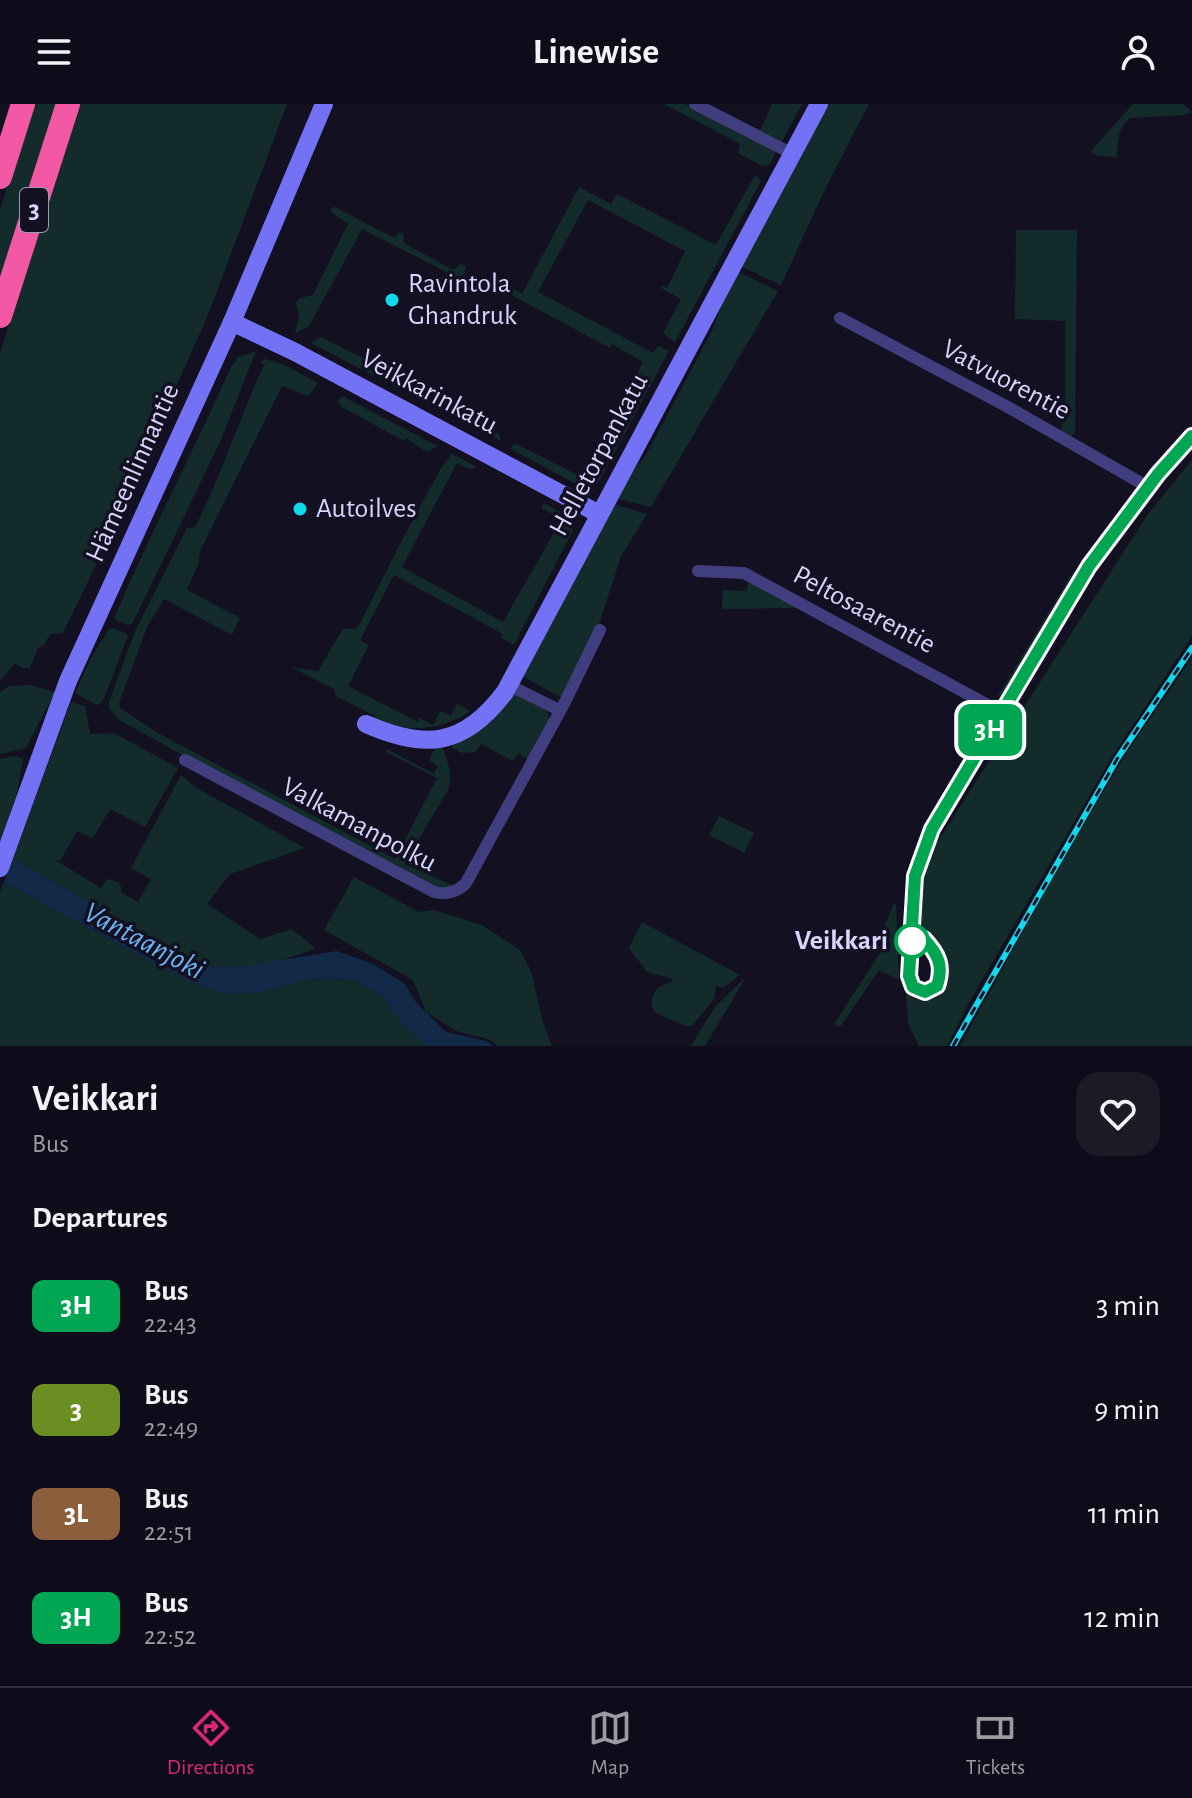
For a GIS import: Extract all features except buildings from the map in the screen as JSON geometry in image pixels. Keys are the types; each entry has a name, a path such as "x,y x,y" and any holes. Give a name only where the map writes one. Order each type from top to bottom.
{"highway":[{"name":"3","path":"0,177 23,104"},
{"name":"3","path":"0,316 68,104"}],"street":[{"name":"Hämeenlinnantie","path":"0,868 68,681 232,322 324,104"},
{"path":"695,104 793,154"},
{"name":"Helletorpankatu","path":"366,724 395,737 438,740 476,723 496,704 509,685 819,104"},
{"name":"Vatvuorentie","path":"840,318 1006,406 1148,487"},
{"name":"Veikkarinkatu","path":"232,322 295,352 599,514"},
{"path":"913,925 940,961 939,981 931,992 916,990 910,983 915,876 932,829 1089,566 1148,487 1192,436"},
{"name":"Peltosaarentie","path":"698,571 744,573 1001,712"},
{"name":"Valkamanpolku","path":"185,760 352,850 442,894 461,889 600,630"},
{"path":"509,685 559,710"}],"green space":[{"path":"33,104 59,104 0,282 0,210"},
{"path":"80,104 287,104 208,315 147,451 105,518 110,536 63,633 50,634 44,645 38,648 30,668 22,668 15,663 0,681 0,353"},
{"path":"664,104 685,104 769,146 776,151 770,164 762,166 738,153 740,144"},
{"path":"772,104 802,104 782,141 760,131"},
{"path":"826,104 869,104 781,285 740,266"},
{"path":"1133,104 1183,104 1192,112 1130,118 1120,131 1117,157 1090,152"},
{"path":"755,175 761,180 760,183 675,342 663,333 681,299 661,288 667,288 685,251 588,200 538,292 653,353 658,346 669,351 600,480 594,485 586,487 576,484 511,449 514,443 583,475 643,362 612,344 610,348 504,291 507,286 522,294 579,187 611,204 617,194 716,245"},
{"path":"335,207 394,238 400,232 404,234 403,243 454,270 461,264 466,267 462,280 362,229 309,326 295,334 299,317 296,303 300,298 313,295 348,224 331,212 331,208"},
{"path":"1016,230 1077,230 1075,433 1071,436 1061,431 1065,415 1065,321 1015,319"},
{"path":"737,271 778,291 651,507 615,498 646,455 713,329"},
{"path":"321,337 401,378 403,391 311,343"},
{"path":"256,351 220,442 132,624 114,619 229,371 238,357"},
{"path":"265,359 285,365 318,383 309,395 282,386 200,551 198,565 187,590 240,618 232,635 164,599 147,627 119,703 120,708 156,732 395,859 437,778 386,752 387,749 434,774 438,766 429,760 435,748 442,746 450,773 448,790 404,864 454,886 441,890 237,785 119,720 109,708 135,631 187,528 195,527 205,507 264,365 260,363"},
{"path":"420,393 499,434 501,441 416,398"},
{"path":"342,396 438,446 427,452 406,438 404,441 342,407 338,401"},
{"path":"452,454 475,468 457,463 402,567 503,622 562,519 541,508 544,503 569,517 573,530 514,645 501,638 503,634 394,575 360,640 369,645 348,686 418,722 420,718 433,725 440,711 451,715 457,704 470,711 435,726 386,727 373,720 375,716 336,696 334,689 291,667 318,671 343,629 357,629 441,468"},
{"path":"1192,460 1192,636 1112,757 971,999 947,1046 919,1046 908,1023 906,995 911,992 926,998 941,992 947,966 941,952 925,933 919,916 920,889 929,855 1148,514"},
{"path":"613,504 647,514 621,556 600,621 563,697 560,697 522,676"},
{"path":"1073,572 1078,574 1003,695 998,696"},
{"path":"748,583 797,608 722,609 723,590 747,591"},
{"path":"114,628 128,635 105,696 97,705 75,693 91,658 109,629"},
{"path":"1192,658 1192,1046 960,1046 1058,868 1127,752"},
{"path":"30,685 55,692 26,748 0,754 0,692 10,686"},
{"path":"515,694 547,710 549,719 528,759 518,753 513,761 481,744 476,752 462,753 452,748 453,744"},
{"path":"71,702 85,706 90,734 114,733 178,768 145,827 110,809 93,838 77,831 60,861 52,858 101,888 107,879 118,882 122,889 120,892 138,902 151,879 131,868 181,775 195,787 305,848 230,874 207,904 260,939 292,929 315,948 279,961 251,966 207,966 13,859"},
{"path":"16,756 23,759 17,793 0,842 0,759"},
{"path":"719,816 754,833 744,853 709,835"},
{"path":"354,877 419,912 434,910 482,925 520,950 531,971 552,1046 498,1046 488,1039 456,1031 426,1012 413,980 324,930"},
{"path":"4,882 188,981 222,994 260,992 310,979 354,980 381,996 400,1021 426,1046 0,1046 0,892"},
{"path":"896,904 899,980 879,970 840,1027 834,1024 886,944 885,925"},
{"path":"642,922 740,975 723,988 716,986 714,999 692,1026 685,1026 654,1012 654,993 673,979 647,972 629,948"},
{"path":"746,977 705,1046 691,1046 715,1007"}],"water":[{"name":"Vantaanjoki","path":"13,859 188,958 213,967 245,966 337,951 373,964 405,984 416,1002 446,1032 486,1041 494,1046 426,1046 400,1021 381,996 354,980 310,979 260,992 223,994 188,981 4,882"}],"railway":[{"path":"953,1046 1117,759 1192,648"}],"bus line":[{"name":"3H","path":"924,939 940,961 941,974 931,992 916,990 909,976 915,876 932,829 1089,566 1158,474 1192,436"}],"place":[{"name":"Ravintola Ghandruk","path":"392,300"},
{"name":"Autoilves","path":"300,509"},
{"name":"Veikkari","path":"912,941"}]}
